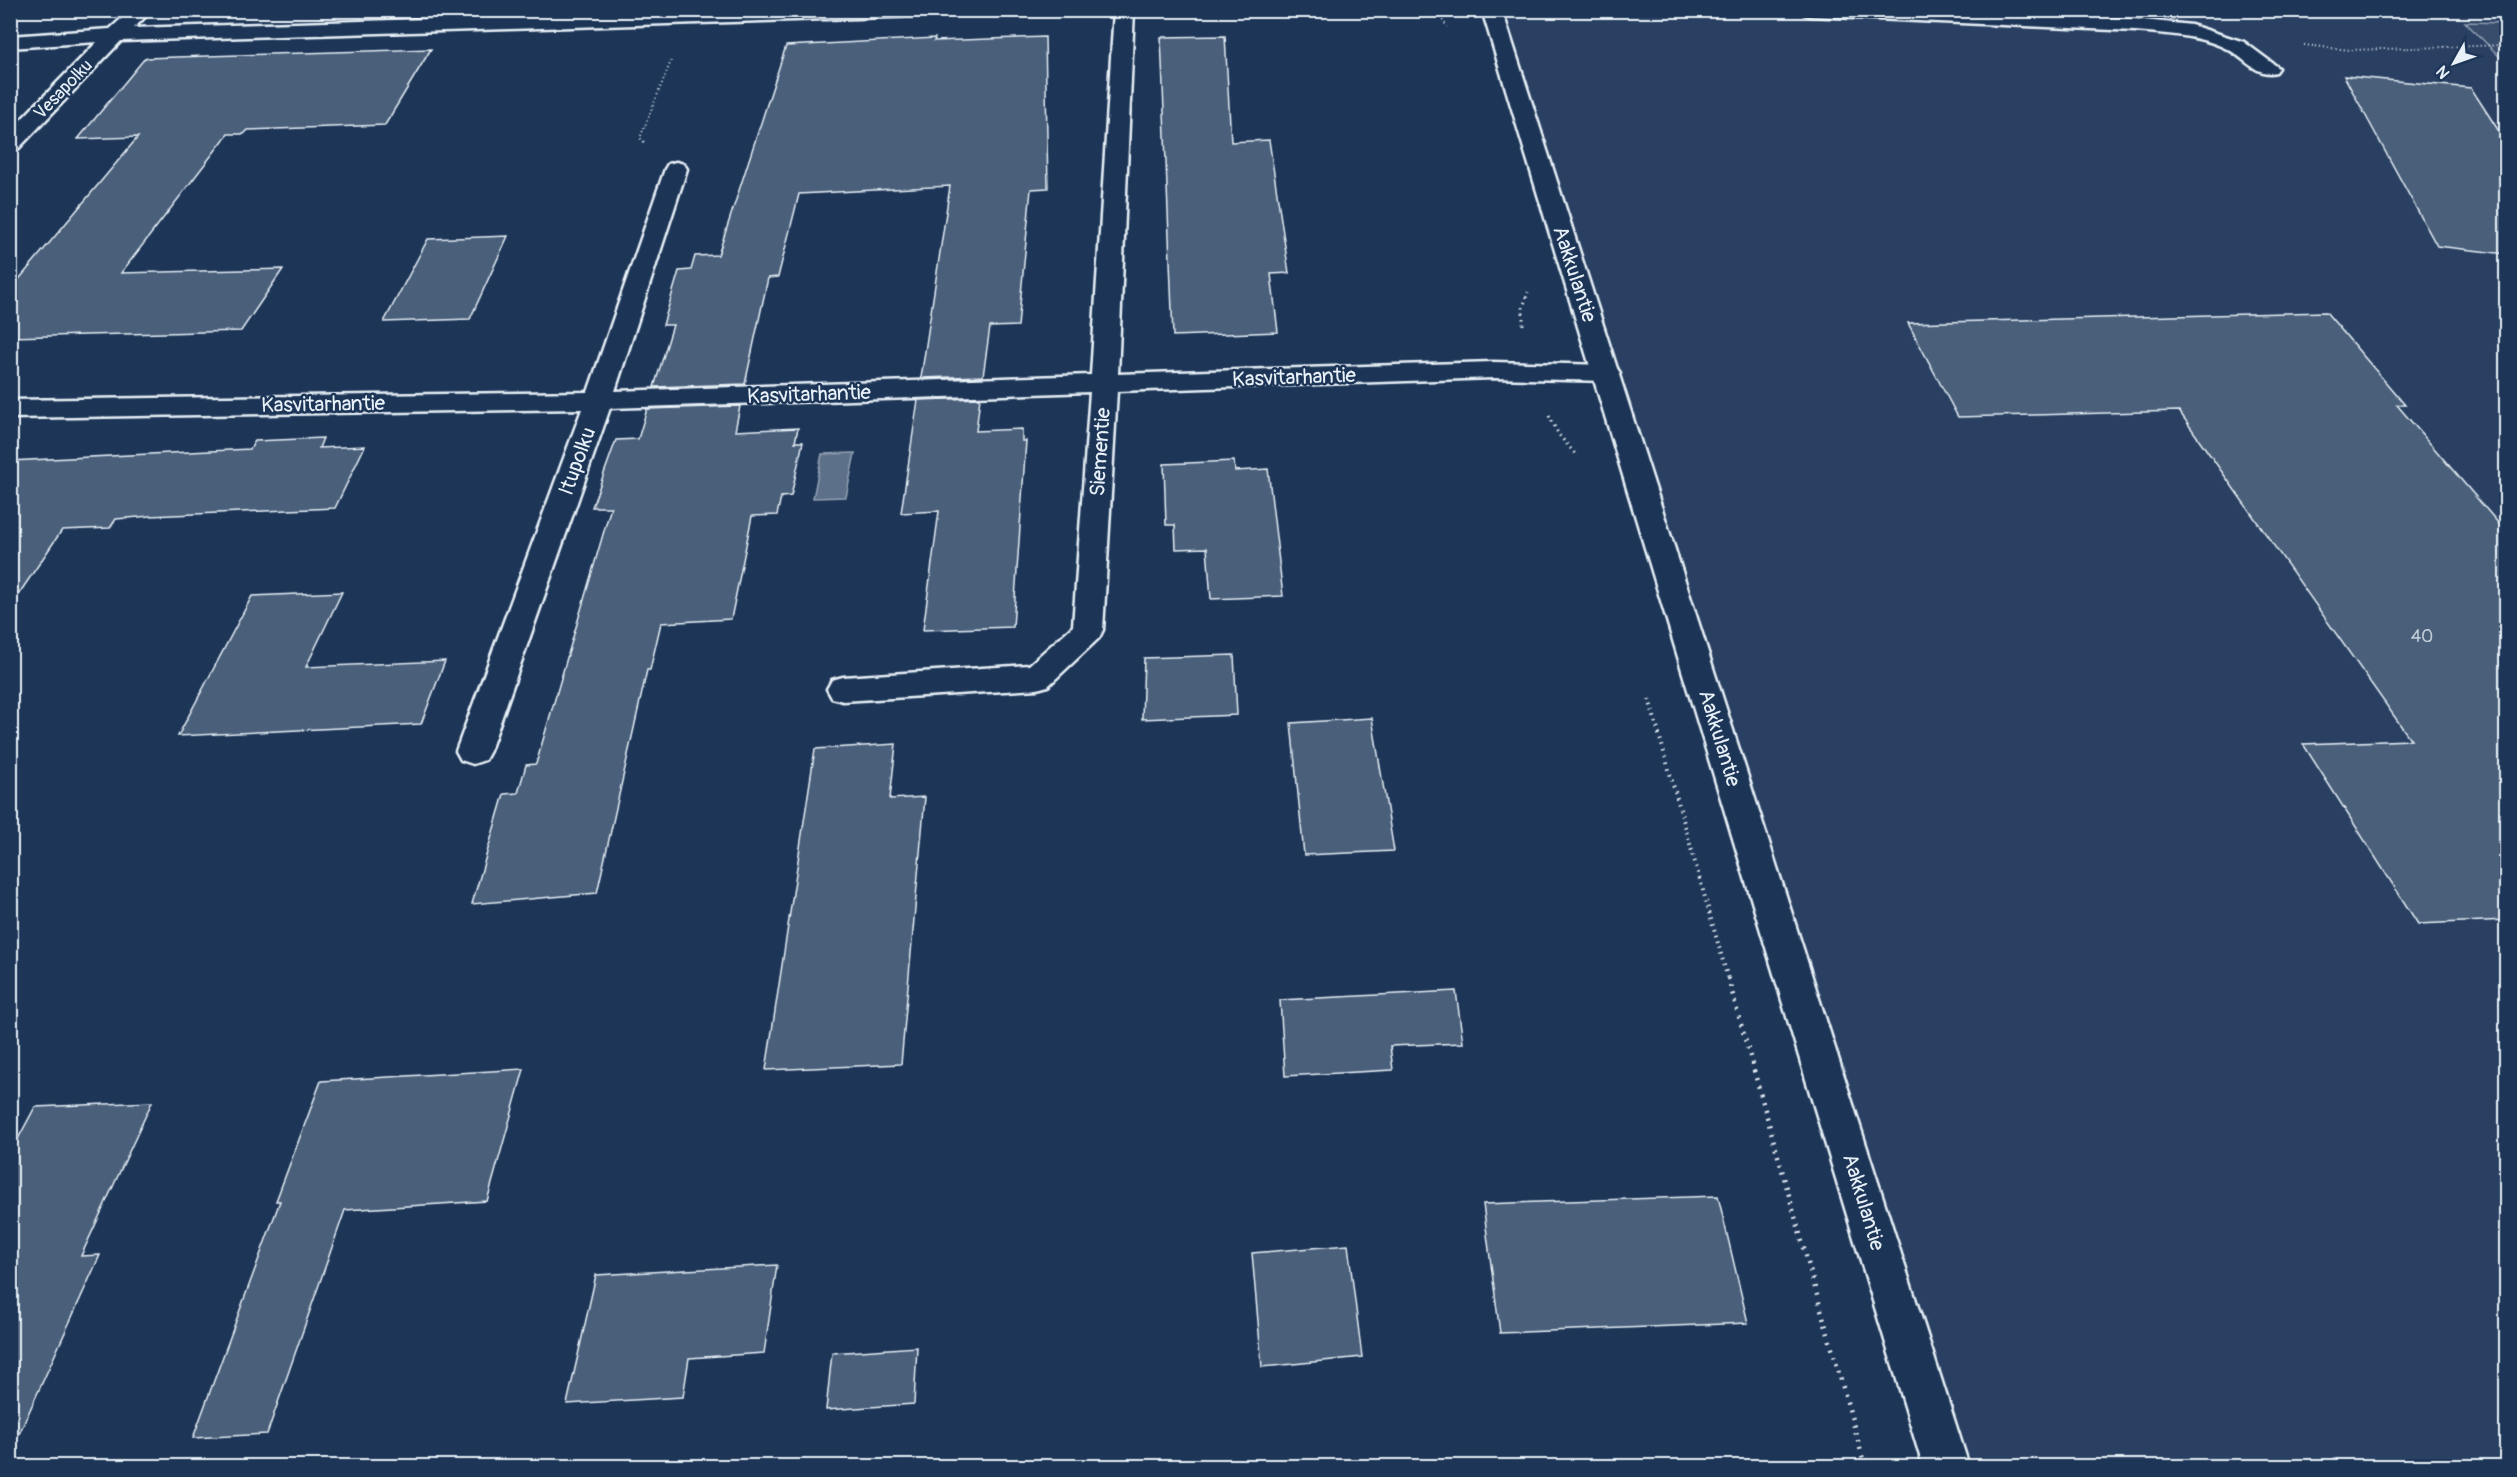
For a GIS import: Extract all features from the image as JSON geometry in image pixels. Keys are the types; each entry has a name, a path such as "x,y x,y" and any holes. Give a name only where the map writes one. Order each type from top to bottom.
{"street":[{"name":"Vesapolku","path":"10,144 115,35 143,10"},
{"path":"10,42 115,35 676,15 922,10"},
{"name":"Siementie","path":"843,689 1037,676 1088,630 1124,10"},
{"name":"Aakkulantie","path":"1492,10 1946,1467"},
{"path":"1811,10 2135,25 2191,31 2237,46 2269,68"},
{"name":"Itupolku","path":"473,751 599,400 676,169"},
{"name":"Kasvitarhantie","path":"10,409 599,400 1531,370 1606,373"}],"path":[{"path":"1436,10 1454,36"},
{"path":"676,15 640,138 676,169"},
{"path":"2294,43 2350,50 2506,45"},
{"path":"1529,290 1523,303 1521,317 1531,370 1550,419 1580,463"},
{"path":"1648,698 1865,1467"}],"shaded area":[{"path":"1492,11 2506,11 2506,23 2465,23 2506,63 2506,1466 1946,1466"},
{"path":"2465,22 2506,23 2506,63"},
{"path":"855,453 846,497 813,498 822,454"}],"building":[{"path":"1225,36 1231,142 1269,140 1289,273 1271,274 1278,332 1173,336 1161,37"},
{"path":"1045,37 1048,188 1031,189 1018,326 990,327 983,376 921,378 950,186 799,194 778,277 768,278 745,384 654,387 673,325 663,325 679,271 691,270 695,256 718,255 786,46 935,38 934,41"},
{"path":"431,49 385,125 248,130 244,134 228,134 121,273 283,269 241,331 10,337 10,290 138,137 78,139 145,58"},
{"path":"2344,76 2471,88 2506,142 2506,254 2437,246"},
{"path":"508,236 470,319 384,322 428,239"},
{"path":"2326,312 2405,405 2397,405 2506,532 2506,920 2418,924 2303,744 2411,740 2179,411 1958,417 1908,323"},
{"path":"980,398 976,431 1022,429 1022,441 1026,441 1013,627 923,630 939,511 901,513 918,400"},
{"path":"740,406 735,431 798,428 795,442 803,442 791,496 781,497 777,515 752,516 731,619 661,623 650,670 647,670 597,893 472,904 504,794 518,793 526,765 536,764 611,507 592,507 616,440 638,439 647,409"},
{"path":"323,438 319,448 365,446 335,508 150,516 116,519 110,528 62,530 10,607 10,461 250,449 255,441"},
{"path":"1234,461 1235,471 1268,469 1283,596 1211,599 1207,548 1176,549 1175,525 1166,525 1164,464"},
{"path":"342,592 306,667 445,661 421,724 178,736 252,596"},
{"path":"1234,655 1237,715 1142,719 1144,658"},
{"path":"1372,718 1394,851 1304,855 1291,723"},
{"path":"896,744 890,799 925,797 901,1064 766,1070 815,749"},
{"path":"1456,991 1463,1043 1390,1046 1393,1070 1285,1076 1280,1000"},
{"path":"524,1069 487,1201 345,1210 267,1434 193,1438 280,1201 276,1201 321,1081"},
{"path":"152,1102 81,1256 100,1255 10,1454 10,1154 35,1107"},
{"path":"1718,1196 1748,1323 1500,1333 1483,1204"},
{"path":"1348,1245 1362,1357 1262,1367 1252,1253"},
{"path":"777,1265 764,1353 689,1358 683,1397 567,1404 596,1275"},
{"path":"917,1347 914,1404 826,1410 832,1353"}]}
